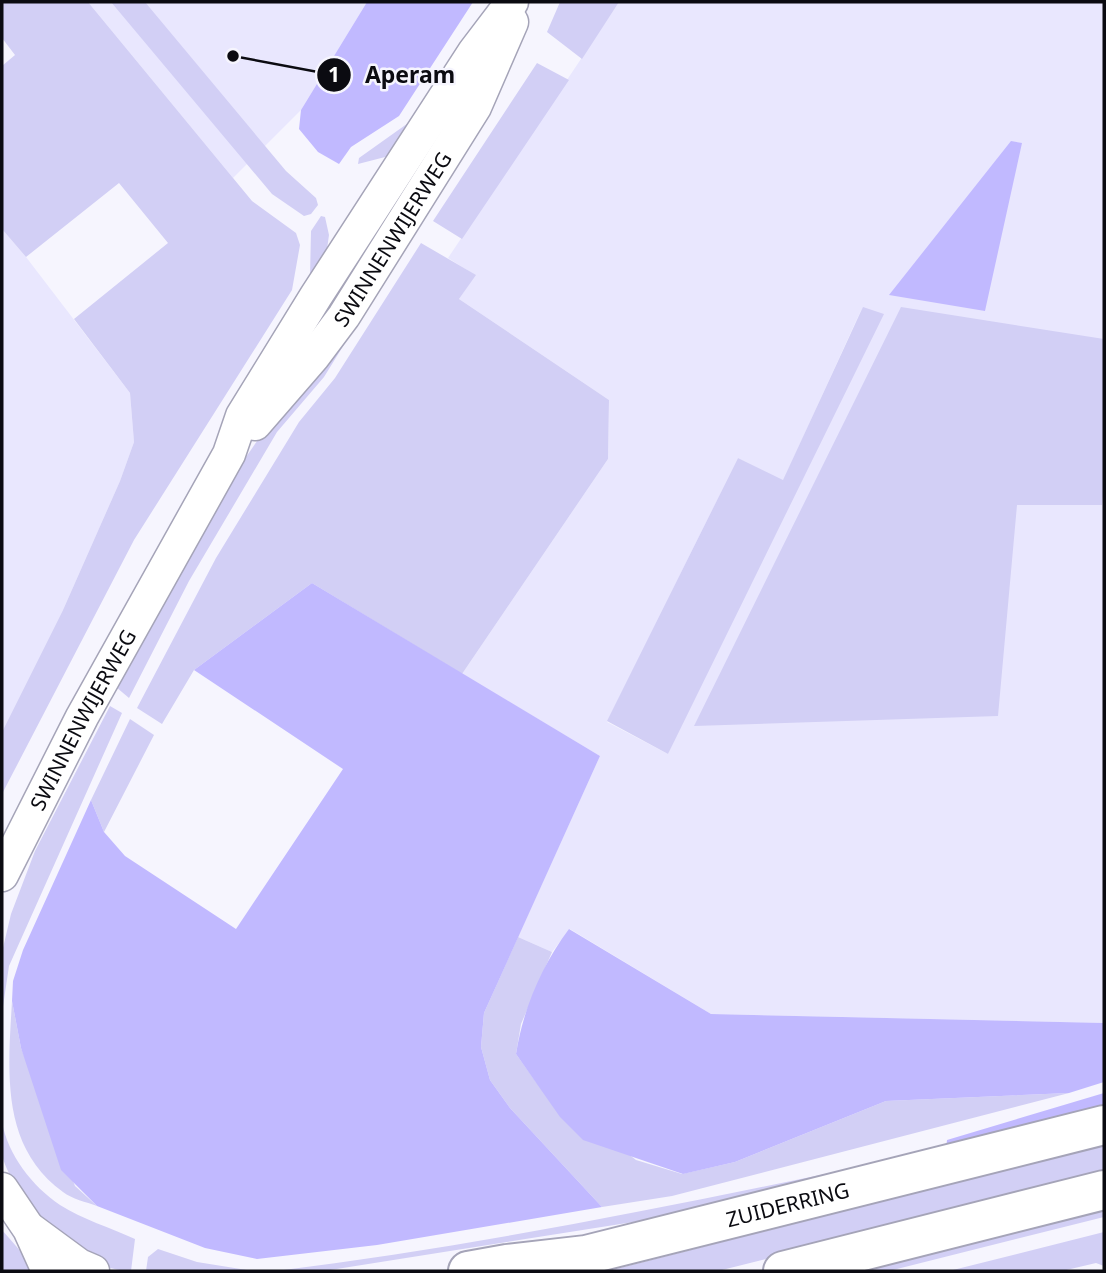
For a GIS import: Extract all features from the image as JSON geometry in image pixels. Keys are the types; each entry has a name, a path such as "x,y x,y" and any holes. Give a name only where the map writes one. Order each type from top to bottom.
{"main road":[{"name":"ZUIDERRING","path":"468,1271 586,1255 1104,1125"},
{"path":"783,1271 1104,1190"}],"street":[{"name":"SWINNENWIJERWEG","path":"2,875 82,717 229,454 242,416 474,52 512,2"},
{"name":"SWINNENWIJERWEG","path":"229,454 314,356 344,316 475,107 520,2"},
{"path":"2,1189 29,1228 48,1271"},
{"path":"29,1228 79,1265 93,1271"}],"shaded area":[{"path":"2,2 88,2 252,201 296,233 300,245 292,290 134,540 2,794 2,732 63,610 120,481 134,442 130,393 74,319 168,243 119,183 26,257 2,229 2,66 15,55 2,38"},
{"path":"88,2 367,2 301,110 233,178"},
{"path":"111,2 145,2 286,171 316,198 318,205 311,214 304,216 272,194"},
{"path":"367,2 473,2 399,116 351,147 339,164 318,152 299,129 301,110"},
{"path":"560,2 619,2 582,59 547,32"},
{"path":"619,2 1104,2 1104,1023 711,1014 570,929 552,952 518,937 600,756 462,674 608,459 609,400 459,299 475,275 448,258","holes":["862,308 668,754 607,722 738,458 783,481"]},
{"path":"537,63 569,80 462,239 433,221"},
{"path":"411,121 389,156 358,164 359,158"},
{"path":"1011,141 1022,143 985,311 889,295"},
{"path":"321,216 325,217 329,235 325,263 310,277 311,231"},
{"path":"2,229 130,393 134,442 120,481 63,610 2,732"},
{"path":"421,243 476,275 459,299 609,400 608,459 462,674 312,583 194,670 162,724 137,708 216,558 299,422 335,378"},
{"path":"863,307 884,314 668,754 607,721 738,458 783,480"},
{"path":"901,307 1104,339 1102,505 1017,505 998,716 694,726"},
{"path":"353,330 324,377 277,432 189,581 129,698 116,687 235,473 278,414"},
{"path":"312,583 600,756 484,1013 481,1047 490,1080 510,1108 602,1207 377,1245 257,1259 205,1248 97,1206 61,1170 21,1048 12,1001 13,981 23,950 91,800 104,832 125,856 236,929 343,769 194,670"},
{"path":"110,706 122,713 9,966 2,1013 2,952 11,914 35,851"},
{"path":"130,719 154,735 104,832 91,800"},
{"path":"569,929 711,1014 1104,1023 1104,1082 1069,1093 886,1101 735,1162 683,1174 583,1140 560,1117 516,1054 523,1021 535,988 550,957"},
{"path":"518,937 552,952 521,1024 516,1054 536,1082 636,1160 682,1174 735,1162 886,1101 1069,1093 672,1196 602,1207 510,1108 490,1080 481,1047 484,1013"},
{"path":"12,1001 21,1048 75,1186 97,1206 67,1194 43,1173 28,1153 18,1130 12,1106 10,1080"},
{"path":"1104,1093 1104,1109 946,1149 947,1140"},
{"path":"2,1122 16,1158 40,1189 78,1215 135,1239 131,1271 98,1264 86,1258 59,1237 34,1209 6,1166 1,1150"},
{"path":"1104,1145 1104,1175 718,1271 608,1271"},
{"path":"946,1149 684,1214 324,1271 276,1271 528,1232"},
{"path":"1104,1206 1104,1217 889,1271 848,1271"},
{"path":"2,1230 23,1254 33,1271 2,1271"},
{"path":"1104,1232 1104,1266 1096,1263 1062,1271 949,1271"},
{"path":"158,1249 197,1262 253,1271 146,1271 148,1257"}],"place":[{"name":"Aperam","path":"233,56"}]}
